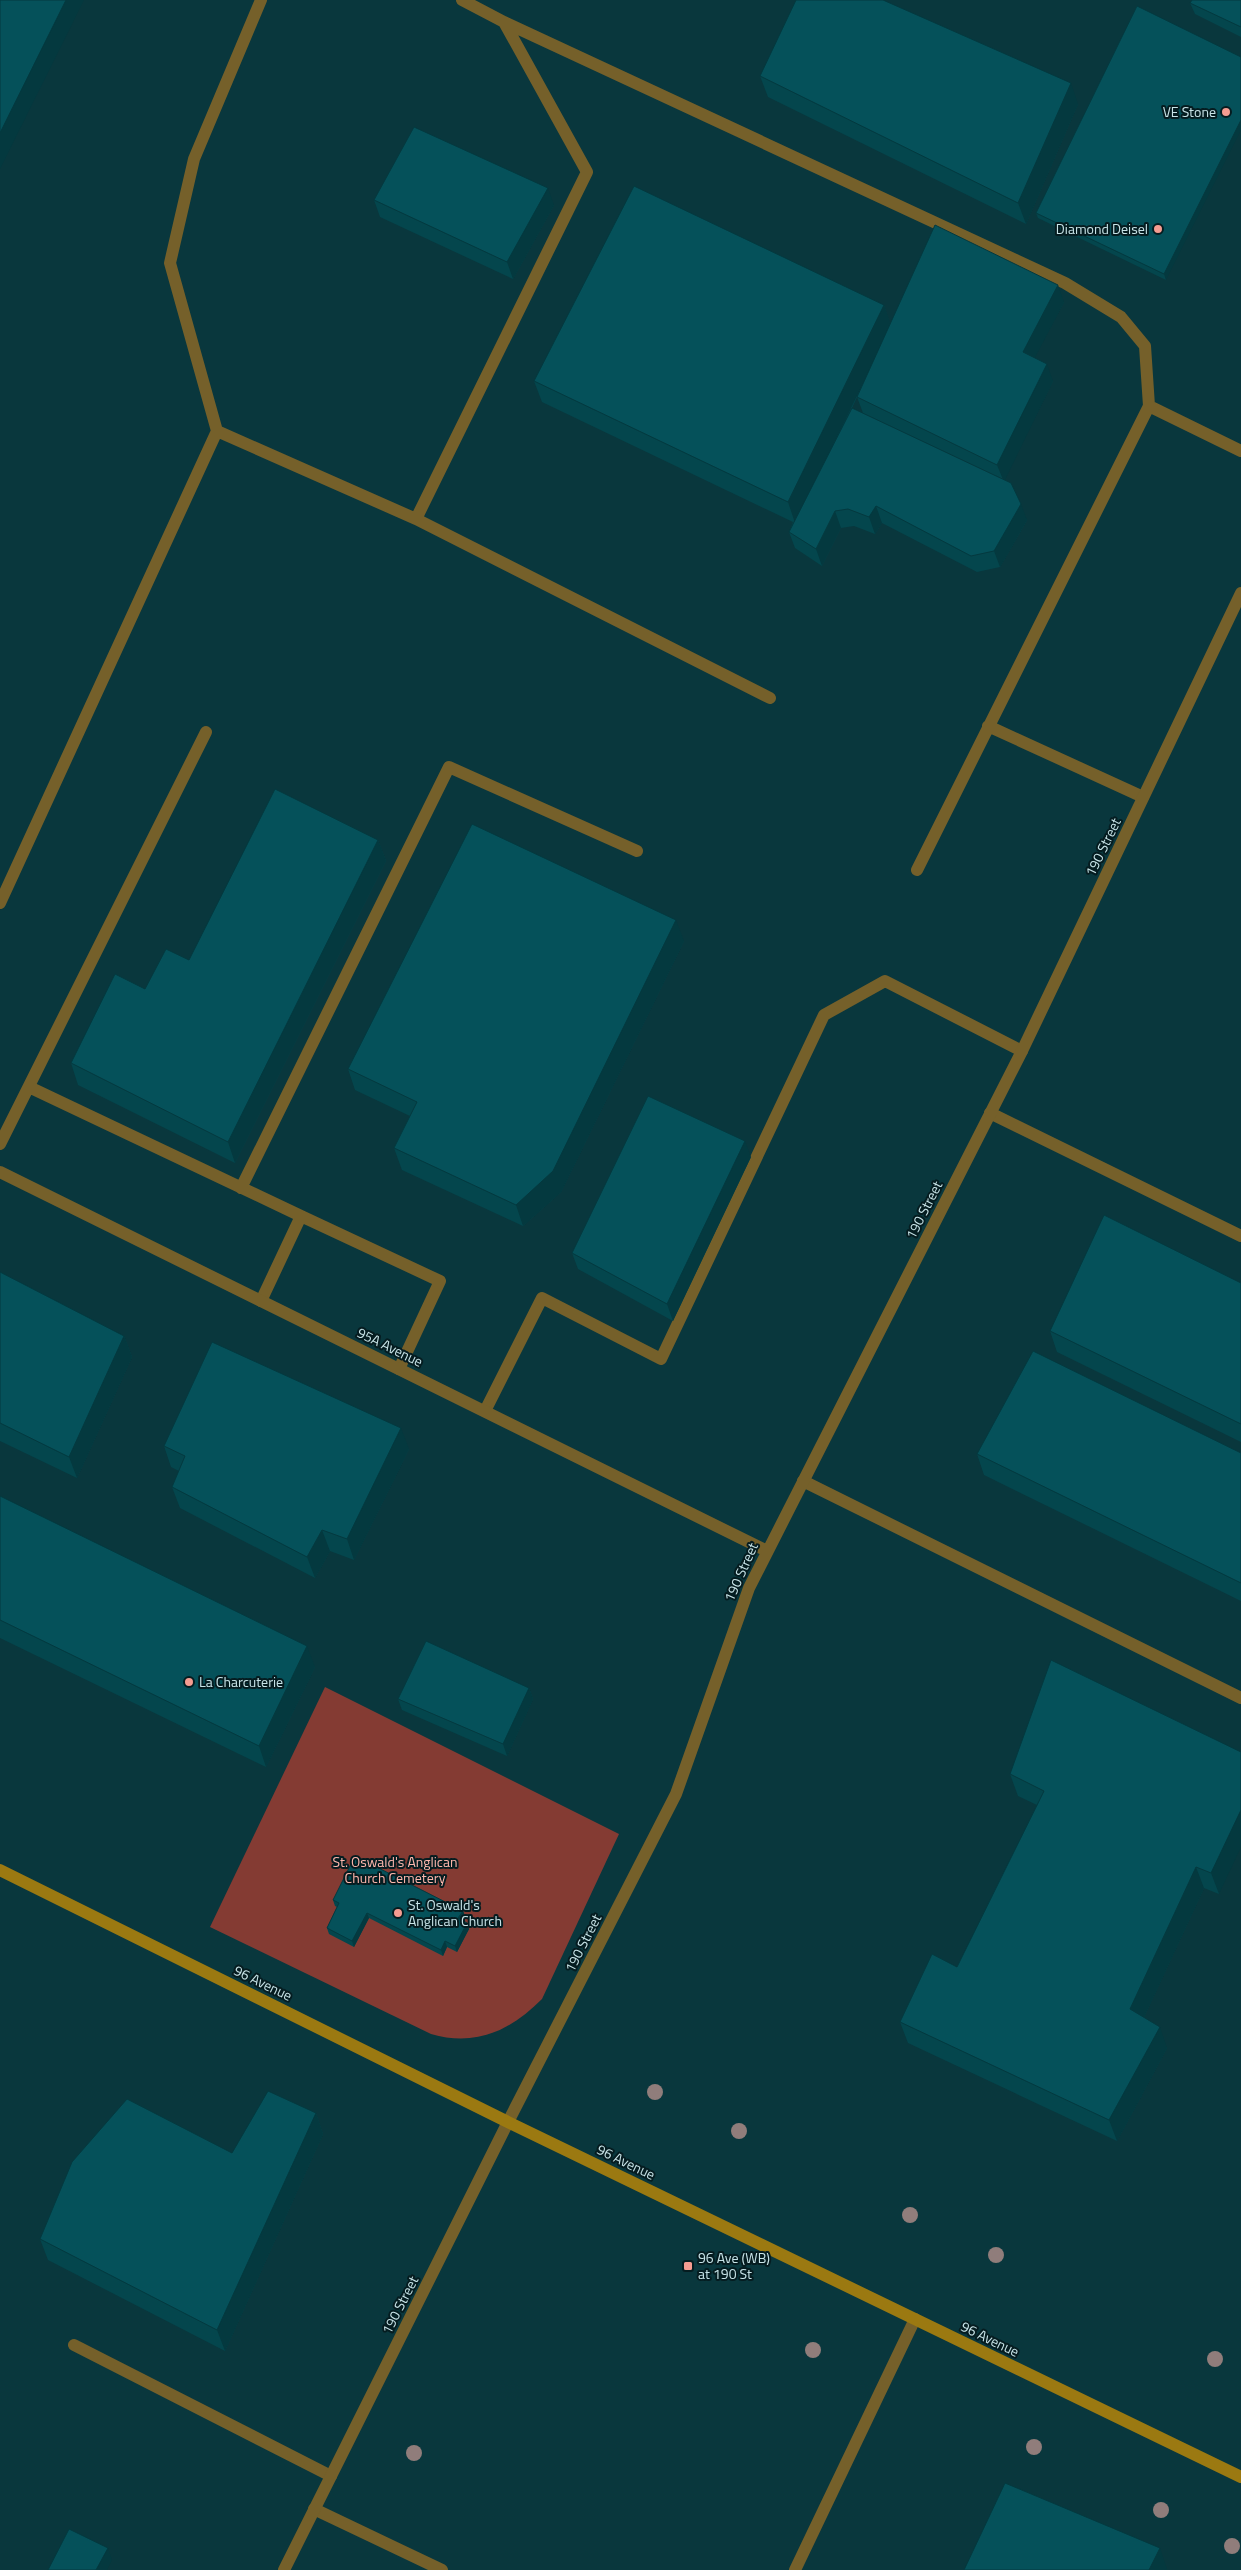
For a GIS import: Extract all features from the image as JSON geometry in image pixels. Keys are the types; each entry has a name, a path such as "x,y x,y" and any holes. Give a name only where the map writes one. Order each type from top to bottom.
{"main road":[{"name":"96 Avenue","path":"0,1870 508,2122 1241,2477"}],"street":[{"path":"0,903 217,431 170,263 194,159 260,0"},
{"path":"462,0 504,22 1065,283 1121,317 1145,346 1150,406 917,870"},
{"path":"416,519 587,172 504,22"},
{"path":"1150,406 1241,451"},
{"path":"217,431 416,519 770,698"},
{"name":"190 Street","path":"284,2570 508,2122 676,1794 749,1588 1022,1050 1241,593"},
{"path":"988,726 1143,797"},
{"path":"0,1144 206,732"},
{"path":"241,1188 449,767 637,851"},
{"path":"485,1410 542,1298 661,1360 824,1014 885,981 1022,1050"},
{"path":"29,1087 440,1281 399,1369"},
{"path":"990,1113 1241,1236"},
{"name":"95A Avenue","path":"0,1172 767,1551"},
{"path":"262,1301 301,1216"},
{"path":"803,1482 1241,1698"},
{"path":"795,2570 915,2319"},
{"path":"74,2345 331,2476"},
{"path":"314,2509 442,2570"}],"green space":[{"name":"St. Oswald's Anglican Church Cemetery","path":"325,1687 619,1834 542,1999 517,2020 504,2028 477,2037 462,2039 431,2034 210,1927"}],"building":[{"path":"0,0 66,0 0,133"},
{"path":"796,0 883,0 1071,83 1018,203 760,76"},
{"path":"1192,0 1241,0 1241,27 1190,3"},
{"path":"1137,6 1241,57 1241,120 1164,274 1036,213"},
{"path":"414,127 548,188 507,262 374,200"},
{"path":"634,186 884,305 788,502 534,381"},
{"path":"935,225 1058,285 1023,352 1047,364 997,465 857,397"},
{"path":"852,408 1011,483 1021,504 994,551 971,556 876,506 869,517 848,509 835,511 816,549 789,532"},
{"path":"275,789 378,840 228,1142 71,1063 115,974 145,989 166,949 189,960"},
{"path":"472,824 676,920 553,1171 516,1205 394,1148 417,1102 348,1069"},
{"path":"648,1096 745,1141 667,1304 572,1253"},
{"path":"1104,1215 1241,1283 1241,1424 1050,1331"},
{"path":"0,1272 124,1336 69,1457 0,1423"},
{"path":"212,1342 401,1428 347,1539 322,1530 307,1557 172,1487 185,1456 164,1446"},
{"path":"1033,1351 1241,1453 1241,1583 977,1454"},
{"path":"0,1496 307,1646 259,1746 0,1620"},
{"path":"426,1641 529,1688 503,1744 398,1699"},
{"path":"1051,1660 1241,1752 1241,1810 1211,1873 1196,1867 1130,2009 1160,2027 1109,2120 900,2022 932,1954 957,1967 1044,1791 1010,1774"},
{"name":"St. Oswald's Anglican Church","path":"355,1856 463,1911 458,1918 467,1923 455,1946 445,1941 441,1950 367,1913 352,1941 327,1928 339,1903 333,1900"},
{"path":"268,2091 316,2113 217,2330 40,2239 72,2162 127,2099 232,2153"},
{"path":"1005,2483 1160,2548 1149,2570 964,2570"},
{"path":"69,2529 108,2548 96,2570 48,2570"}],"place":[{"name":"VE Stone","path":"1226,112"},
{"name":"Diamond Deisel","path":"1158,229"},
{"name":"La Charcuterie","path":"189,1682"},
{"name":"St. Oswald's Anglican Church","path":"398,1913"},
{"name":"96 Ave (WB) at 190 St","path":"688,2266"}]}
